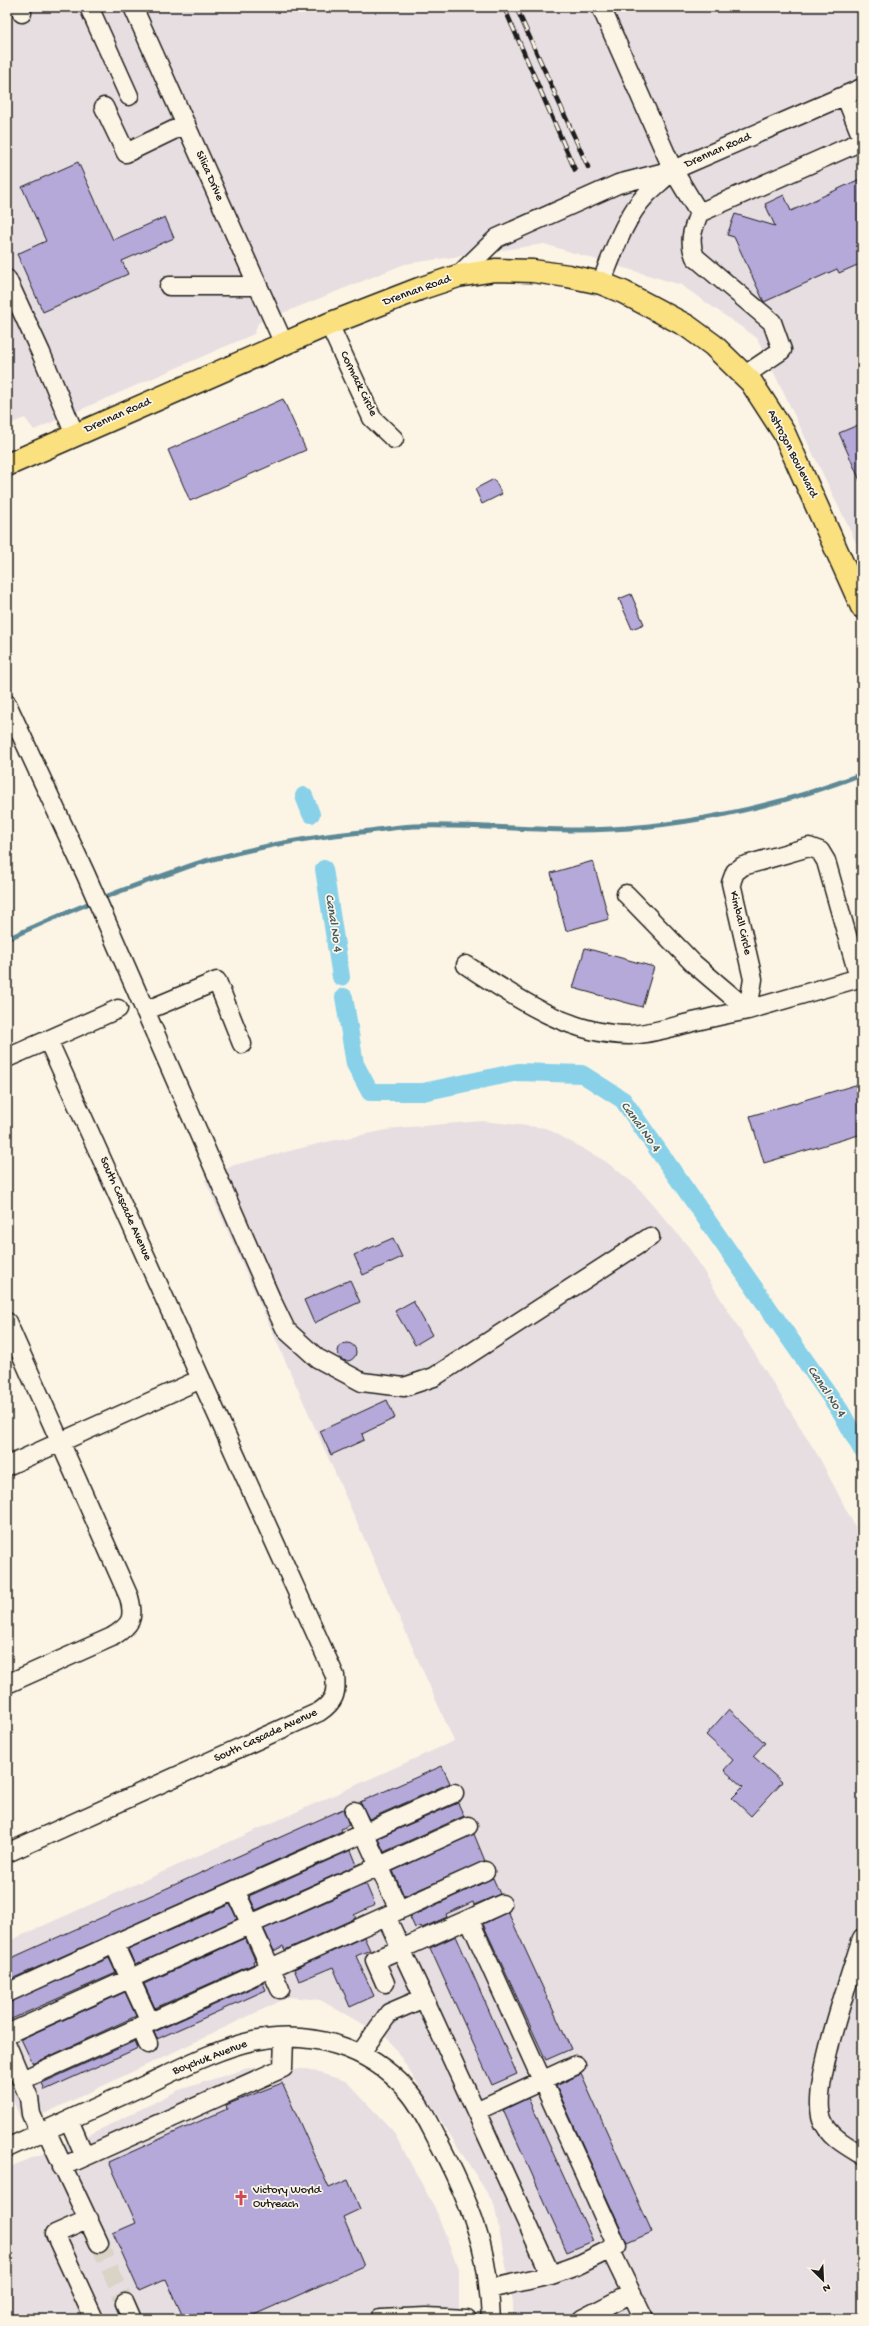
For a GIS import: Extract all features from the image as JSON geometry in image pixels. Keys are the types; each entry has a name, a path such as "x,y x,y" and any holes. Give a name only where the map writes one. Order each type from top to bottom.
{"main road":[{"name":"Astrozon Boulevard","path":"458,276 495,270 532,271 601,283 624,292 687,326 713,345 745,375 767,404 784,433 862,607"},
{"name":"Drennan Road","path":"7,465 329,324 419,289 458,276"}],"street":[{"path":"89,7 129,96"},
{"name":"Silica Drive","path":"133,7 284,344"},
{"path":"601,7 674,170 699,213"},
{"name":"Drennan Road","path":"458,276 497,238 618,184 674,170 862,88"},
{"path":"745,375 782,350 772,322 695,257 691,246 690,236 699,213 862,140 845,95"},
{"path":"104,107 126,153 186,124"},
{"path":"601,283 622,232 633,214 645,196 674,170"},
{"path":"7,280 46,350 75,435"},
{"path":"168,286 258,286"},
{"name":"Cormack Circle","path":"329,324 372,418 394,438"},
{"path":"7,704 86,875 286,1330 317,1358 362,1382 404,1387 434,1377 650,1237"},
{"name":"Kimball Circle","path":"809,847 820,851 826,861 860,978 748,1010 753,979 731,883 735,872 743,866 809,847"},
{"path":"626,894 694,964 748,1010"},
{"path":"466,965 518,999 566,1022 598,1033 630,1035 655,1031 748,1010"},
{"path":"145,1011 217,981 242,1044"},
{"path":"7,1058 118,1009"},
{"name":"South Cascade Avenue","path":"7,1853 319,1712 330,1705 335,1696 335,1676 48,1040"},
{"path":"7,1322 130,1597 133,1609 131,1621 123,1630 112,1637 7,1684"},
{"path":"7,1466 201,1379"},
{"path":"7,1993 234,1890 454,1793"},
{"path":"354,1811 379,1866 401,1949 551,2275"},
{"path":"7,2034 468,1826"},
{"path":"22,2080 485,1871"},
{"path":"234,1890 280,1989"},
{"path":"386,1983 375,1960 502,1904"},
{"path":"469,1919 617,2246 576,2266 551,2275 489,2289"},
{"path":"862,1938 830,2046 819,2095 822,2118 830,2132 862,2155"},
{"path":"114,1944 130,1978 145,2024 148,2044"},
{"path":"360,2054 389,2013 424,1998"},
{"path":"62,2167 283,2068 284,2038"},
{"name":"Boychuk Avenue","path":"7,2148 189,2064 253,2041 284,2038 307,2038 349,2048 389,2072 407,2090 423,2112 448,2159 474,2223 484,2255 489,2289 491,2319"},
{"path":"7,2045 29,2098 31,2114 43,2132 62,2167 89,2220 99,2244"},
{"path":"476,2111 576,2065"},
{"path":"69,2120 85,2157"},
{"path":"89,2220 55,2234 94,2319"},
{"path":"610,2249 644,2319"},
{"path":"582,2319 632,2293"},
{"path":"380,2319 467,2319"}],"shaded area":[{"path":"7,7 862,7 862,555 757,338 681,285 544,244 405,264 258,323 254,334 34,430 25,418 7,425"},
{"path":"482,1121 546,1128 605,1161 636,1185 688,1246 820,1459 862,1540 862,2319 513,2319 513,2302 494,2204 389,2039 320,2000 289,1997 23,2124 7,2087 7,1942 454,1741 205,1180 234,1165 321,1143 397,1128"},
{"path":"248,2068 307,2069 346,2081 393,2131 435,2208 459,2271 459,2319 7,2319 7,2168 89,2135 179,2090"}],"building":[{"path":"78,162 113,240 165,217 174,238 122,261 128,274 43,312 17,254 46,241 22,187"},
{"path":"862,178 862,263 839,273 837,269 764,302 734,237 727,235 735,214 775,226 765,204 784,195 791,211"},
{"path":"283,399 306,450 190,501 168,450"},
{"path":"858,425 862,434 862,485 839,433"},
{"path":"494,479 502,494 482,504 475,489"},
{"path":"631,594 644,624 632,629 619,599"},
{"path":"593,861 609,919 566,931 551,873"},
{"path":"585,948 654,967 642,1007 573,988"},
{"path":"862,1083 862,1134 764,1163 750,1116"},
{"path":"393,1238 402,1257 363,1275 354,1255"},
{"path":"350,1280 360,1302 314,1323 304,1300"},
{"path":"413,1301 432,1335 415,1345 395,1311"},
{"path":"343,1343 351,1343 356,1348 354,1359 351,1361 343,1361 338,1356 338,1348"},
{"path":"387,1400 395,1418 362,1434 364,1440 331,1455 320,1431"},
{"path":"729,1709 765,1743 753,1756 782,1782 751,1816 732,1798 743,1787 724,1770 733,1760 706,1735"},
{"path":"442,1766 450,1783 369,1819 360,1802"},
{"path":"458,1803 464,1816 384,1852 378,1838"},
{"path":"343,1809 349,1825 341,1829 342,1831 7,1981 7,1960"},
{"path":"474,1834 485,1861 404,1896 393,1871"},
{"path":"351,1850 357,1865 256,1910 249,1896"},
{"path":"493,1878 500,1894 474,1905 473,1902 446,1914 447,1917 422,1928 421,1926 415,1928 410,1917"},
{"path":"366,1884 375,1905 354,1915 356,1918 285,1950 283,1946 274,1951 264,1929"},
{"path":"230,1904 237,1919 135,1965 128,1949"},
{"path":"508,1912 571,2049 546,2060 483,1924"},
{"path":"456,1936 517,2074 492,2085 430,1948"},
{"path":"364,1937 370,1950 356,1956 374,1996 350,2007 333,1967 299,1981 294,1969"},
{"path":"245,1938 255,1960 253,1961 254,1964 155,2008 144,1984"},
{"path":"109,1958 116,1973 7,2021 7,2003"},
{"path":"263,1983 266,1990 157,2039 154,2032"},
{"path":"125,1992 136,2016 33,2064 21,2039"},
{"path":"135,2041 138,2048 45,2090 42,2083"},
{"path":"581,2074 652,2232 627,2243 556,2086"},
{"name":"Victory World Outreach","path":"282,2083 329,2188 348,2180 360,2209 343,2217 364,2266 245,2319 184,2319 166,2279 139,2291 113,2233 136,2223 109,2162 227,2109 226,2105"},
{"path":"528,2098 593,2241 567,2252 503,2110"}],"waterway":[{"path":"7,939 101,898 186,867 231,854 286,842 324,836 414,826 577,830 649,826 722,815 758,807 829,786 862,774"},
{"name":"Canal No 4","path":"304,796 311,814"},
{"name":"Canal No 4","path":"324,869 341,977"},
{"name":"Canal No 4","path":"344,997 355,1064 370,1092 423,1092 518,1072 582,1074 623,1100 841,1412 862,1450"}],"tunnel":[{"path":"99,2243 125,2303"}],"railway":[{"path":"504,7 575,170"},
{"path":"516,7 588,167"}],"place":[{"name":"Victory World Outreach","path":"241,2198"}]}
